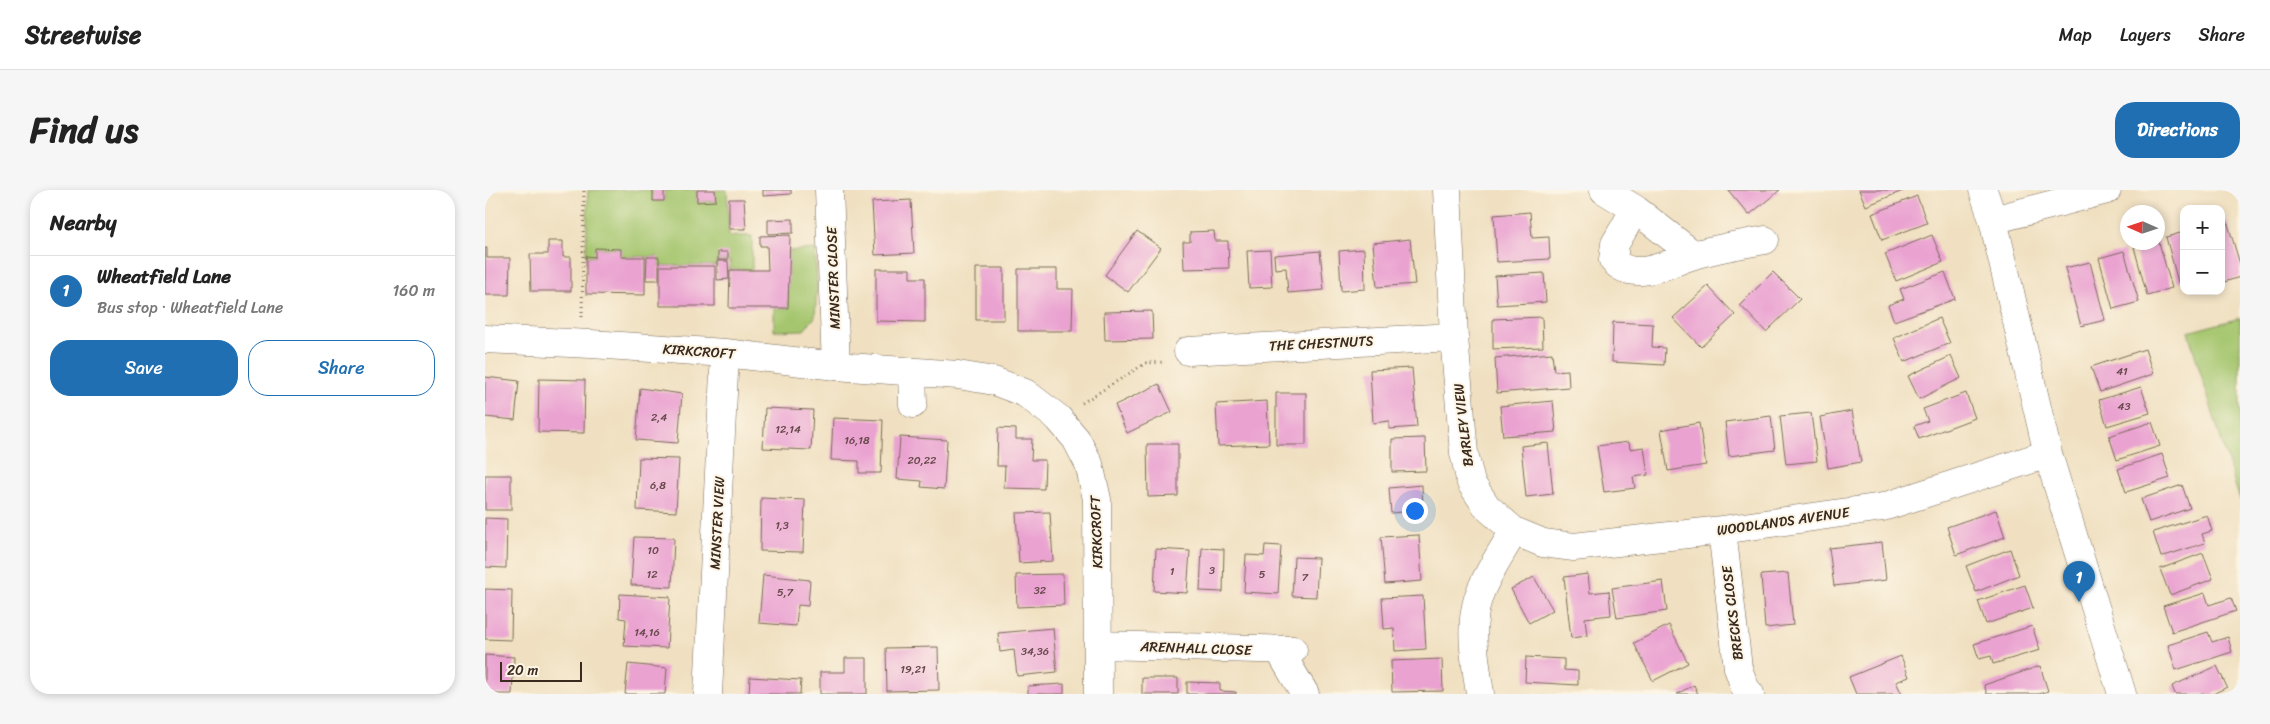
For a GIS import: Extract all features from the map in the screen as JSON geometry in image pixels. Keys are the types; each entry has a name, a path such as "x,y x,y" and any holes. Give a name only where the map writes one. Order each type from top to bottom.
{"street":[{"name":"MINSTER CLOSE","path":"829,190 836,366"},
{"name":"BARLEY VIEW","path":"1447,190 1454,336 1464,453 1471,483 1487,507 1514,530"},
{"path":"1604,190 1635,210 1695,255"},
{"path":"1983,190 1993,220 2048,454 2122,694"},
{"path":"1993,220 2107,190"},
{"path":"1635,210 1615,244 1613,260 1620,267 1635,270 1662,268 1695,255 1734,245 1765,240"},
{"name":"THE CHESTNUTS","path":"1188,351 1454,336"},
{"name":"KIRKCROFT","path":"485,339 582,343 725,353 836,366 958,375 994,381 1025,393 1058,418 1076,438 1089,464 1097,500 1098,694"},
{"name":"MINSTER VIEW","path":"708,694 725,353"},
{"path":"912,372 913,404"},
{"name":"WOODLANDS AVENUE","path":"1514,530 1543,543 1574,547 1722,530 1883,507 2048,454"},
{"path":"1480,694 1475,654 1474,621 1477,601 1514,530"},
{"name":"BRECKS CLOSE","path":"1722,530 1738,668 1749,694"},
{"name":"ARENHALL CLOSE","path":"1098,645 1286,650 1305,694"}],"path":[{"path":"582,343 584,190"},
{"path":"1058,418 1146,363 1177,361 1188,351"}],"green space":[{"path":"588,190 653,190 653,201 664,201 664,190 697,190 697,202 716,201 715,190 727,190 729,236 752,236 752,270 730,270 730,261 717,261 717,266 659,266 658,257 621,257 620,249 596,248 595,257 586,256"},
{"path":"815,249 817,283 815,317 804,330 774,331 774,308 788,308 789,251"},
{"path":"2240,318 2240,501 2188,332"}],"building":[{"path":"653,190 664,190 664,201 653,201"},
{"path":"697,190 715,190 716,201 697,202"},
{"path":"763,190 791,190 791,194 763,196"},
{"path":"1728,190 1780,190 1749,215"},
{"path":"1859,190 1905,190 1866,206"},
{"path":"1917,196 1927,223 1882,240 1872,214"},
{"path":"729,199 744,199 746,229 729,229"},
{"path":"911,200 914,253 875,255 872,202"},
{"path":"1530,212 1532,238 1549,237 1550,259 1497,262 1494,215"},
{"path":"793,219 793,233 768,234 768,220"},
{"path":"2227,221 2240,264 2240,277 2225,282 2225,250 2225,222"},
{"path":"1137,231 1161,248 1128,292 1105,275"},
{"path":"1214,231 1215,241 1228,241 1229,268 1184,269 1183,242 1190,242 1190,232"},
{"path":"2180,233 2180,282 2178,282 2166,237"},
{"path":"790,235 788,308 729,308 730,270 768,270 767,246 760,246 760,236"},
{"path":"1932,235 1943,262 1896,281 1885,254"},
{"path":"1410,239 1415,284 1377,287 1373,243"},
{"path":"548,241 563,241 563,257 571,257 571,291 531,291 530,254 548,254"},
{"path":"485,248 487,248 487,258 510,258 509,295 485,295"},
{"path":"595,248 621,249 621,257 645,257 645,295 586,294 586,256 595,257"},
{"path":"1364,249 1365,289 1341,291 1339,251"},
{"path":"1270,250 1272,287 1249,288 1247,251"},
{"path":"2135,250 2161,250 2172,288 2147,295"},
{"path":"1320,251 1324,290 1288,293 1286,268 1275,269 1274,255"},
{"path":"2124,251 2139,302 2113,309 2099,258"},
{"path":"718,252 728,252 728,260 718,260"},
{"path":"647,257 659,257 659,280 646,280"},
{"path":"717,261 728,261 729,279 717,280"},
{"path":"2090,262 2105,320 2081,326 2065,268"},
{"path":"660,266 715,266 715,306 660,306"},
{"path":"976,268 1004,268 1004,320 976,320"},
{"path":"876,269 910,269 910,278 925,278 925,322 876,321"},
{"path":"1018,269 1057,269 1057,289 1073,289 1072,331 1018,331"},
{"path":"1773,272 1800,299 1766,332 1740,305"},
{"path":"1945,272 1955,299 1894,321 1888,305 1904,299 1900,289"},
{"path":"1544,273 1546,302 1497,305 1495,276"},
{"path":"1708,286 1735,315 1701,347 1673,318"},
{"path":"1152,311 1153,339 1105,340 1104,312"},
{"path":"1542,317 1543,347 1493,349 1493,319"},
{"path":"1939,318 1950,343 1904,362 1894,338"},
{"path":"1613,322 1653,324 1652,347 1665,348 1664,365 1612,362"},
{"path":"2145,349 2153,374 2100,392 2091,367"},
{"path":"1552,353 1554,371 1568,370 1569,387 1497,393 1495,358"},
{"path":"1951,356 1961,378 1919,399 1908,376"},
{"path":"1412,368 1417,427 1389,429 1389,421 1373,423 1370,370"},
{"path":"485,377 519,381 515,420 485,417"},
{"path":"539,379 585,380 584,433 538,432"},
{"path":"1159,384 1172,412 1127,433 1115,405"},
{"path":"2141,387 2150,413 2107,426 2099,400"},
{"path":"640,388 682,394 678,443 636,440"},
{"path":"1276,393 1306,393 1306,445 1276,445"},
{"path":"1966,393 1975,418 1919,439 1914,426 1928,421 1923,409"},
{"path":"1267,401 1269,444 1218,446 1216,404"},
{"path":"1553,401 1556,432 1503,436 1500,406"},
{"path":"765,408 813,410 811,450 763,448"},
{"path":"1852,411 1861,462 1828,468 1820,417"},
{"path":"1811,413 1817,461 1786,464 1780,416"},
{"path":"1771,416 1775,450 1729,456 1725,422"},
{"path":"833,418 883,420 881,473 859,473 859,461 831,460"},
{"path":"2152,422 2160,446 2117,460 2109,436"},
{"path":"1699,423 1706,465 1668,471 1661,430"},
{"path":"998,428 1016,429 1016,439 1032,439 1031,460 1045,460 1044,489 1004,488 1005,466 997,466"},
{"path":"900,437 947,440 944,489 921,487 922,481 897,479"},
{"path":"1425,438 1426,471 1392,472 1392,439"},
{"path":"1629,442 1630,449 1644,447 1648,475 1633,477 1635,488 1604,492 1597,446"},
{"path":"1548,443 1553,494 1526,497 1521,446"},
{"path":"1147,444 1178,444 1178,496 1148,497"},
{"path":"2162,454 2170,478 2126,492 2118,469"},
{"path":"639,458 679,459 676,512 637,510"},
{"path":"485,475 511,475 511,510 485,510"},
{"path":"1422,485 1423,510 1391,513 1389,488"},
{"path":"2182,485 2190,508 2149,522 2141,499"},
{"path":"761,498 805,500 803,552 760,551"},
{"path":"1996,510 2005,537 1956,555 1947,527"},
{"path":"1050,512 1053,561 1019,563 1016,513"},
{"path":"2207,515 2212,531 2202,534 2205,543 2161,557 2153,532"},
{"path":"485,518 507,519 506,568 485,567"},
{"path":"1419,535 1422,581 1385,584 1381,537"},
{"path":"634,537 674,538 672,587 631,585"},
{"path":"1882,542 1886,580 1834,586 1829,548"},
{"path":"1265,545 1281,546 1278,594 1244,592 1246,555 1264,556"},
{"path":"1202,548 1224,549 1223,592 1200,591"},
{"path":"1156,549 1190,551 1187,593 1154,591"},
{"path":"2010,549 2019,575 1976,592 1966,566"},
{"path":"2203,553 2213,579 2170,595 2160,569"},
{"path":"1294,557 1318,558 1316,597 1292,596"},
{"path":"1788,573 1793,625 1765,628 1761,575"},
{"path":"1063,574 1064,605 1017,607 1016,575"},
{"path":"1588,574 1590,593 1609,591 1611,615 1585,618 1587,636 1571,638 1564,577"},
{"path":"763,575 810,580 808,606 798,605 796,626 759,623"},
{"path":"1534,577 1553,610 1529,623 1511,589"},
{"path":"1663,581 1667,611 1617,618 1612,588"},
{"path":"2025,585 2033,608 1986,624 1978,601"},
{"path":"485,589 512,590 511,640 485,639"},
{"path":"2205,593 2209,605 2231,598 2236,611 2172,632 2163,606"},
{"path":"620,594 670,597 667,648 624,646 626,619 619,618"},
{"path":"1423,596 1426,649 1395,651 1394,628 1384,629 1382,598"},
{"path":"1669,625 1688,663 1653,681 1634,643"},
{"path":"2032,626 2040,650 1993,664 1991,656 1979,659 1974,644"},
{"path":"1053,628 1057,672 1017,676 1014,650 1000,652 998,633"},
{"path":"2208,632 2212,642 2228,637 2232,652 2176,670 2168,645"},
{"path":"938,647 939,690 887,691 886,648"},
{"path":"485,655 514,657 512,694 485,694"},
{"path":"1901,656 1909,677 1896,682 1902,694 1856,694 1849,677"},
{"path":"1526,657 1564,659 1564,670 1578,671 1578,685 1525,682"},
{"path":"845,658 867,658 867,694 820,694 820,672 845,672"},
{"path":"1442,659 1443,691 1392,692 1391,661"},
{"path":"628,664 667,668 665,694 625,694"},
{"path":"2040,666 2048,691 2039,694 1987,694 1984,685"},
{"path":"2217,666 2227,687 2213,694 2175,694 2172,686"},
{"path":"750,677 801,680 800,694 749,694"},
{"path":"1142,678 1178,678 1178,694 1142,694"},
{"path":"1187,682 1220,683 1220,691 1236,692 1236,694 1187,694"},
{"path":"1064,684 1064,694 1028,694 1028,686"},
{"path":"1694,685 1698,694 1677,694"}],"place":[{"name":"Wheatfield Lane","path":"2079,602"}]}
